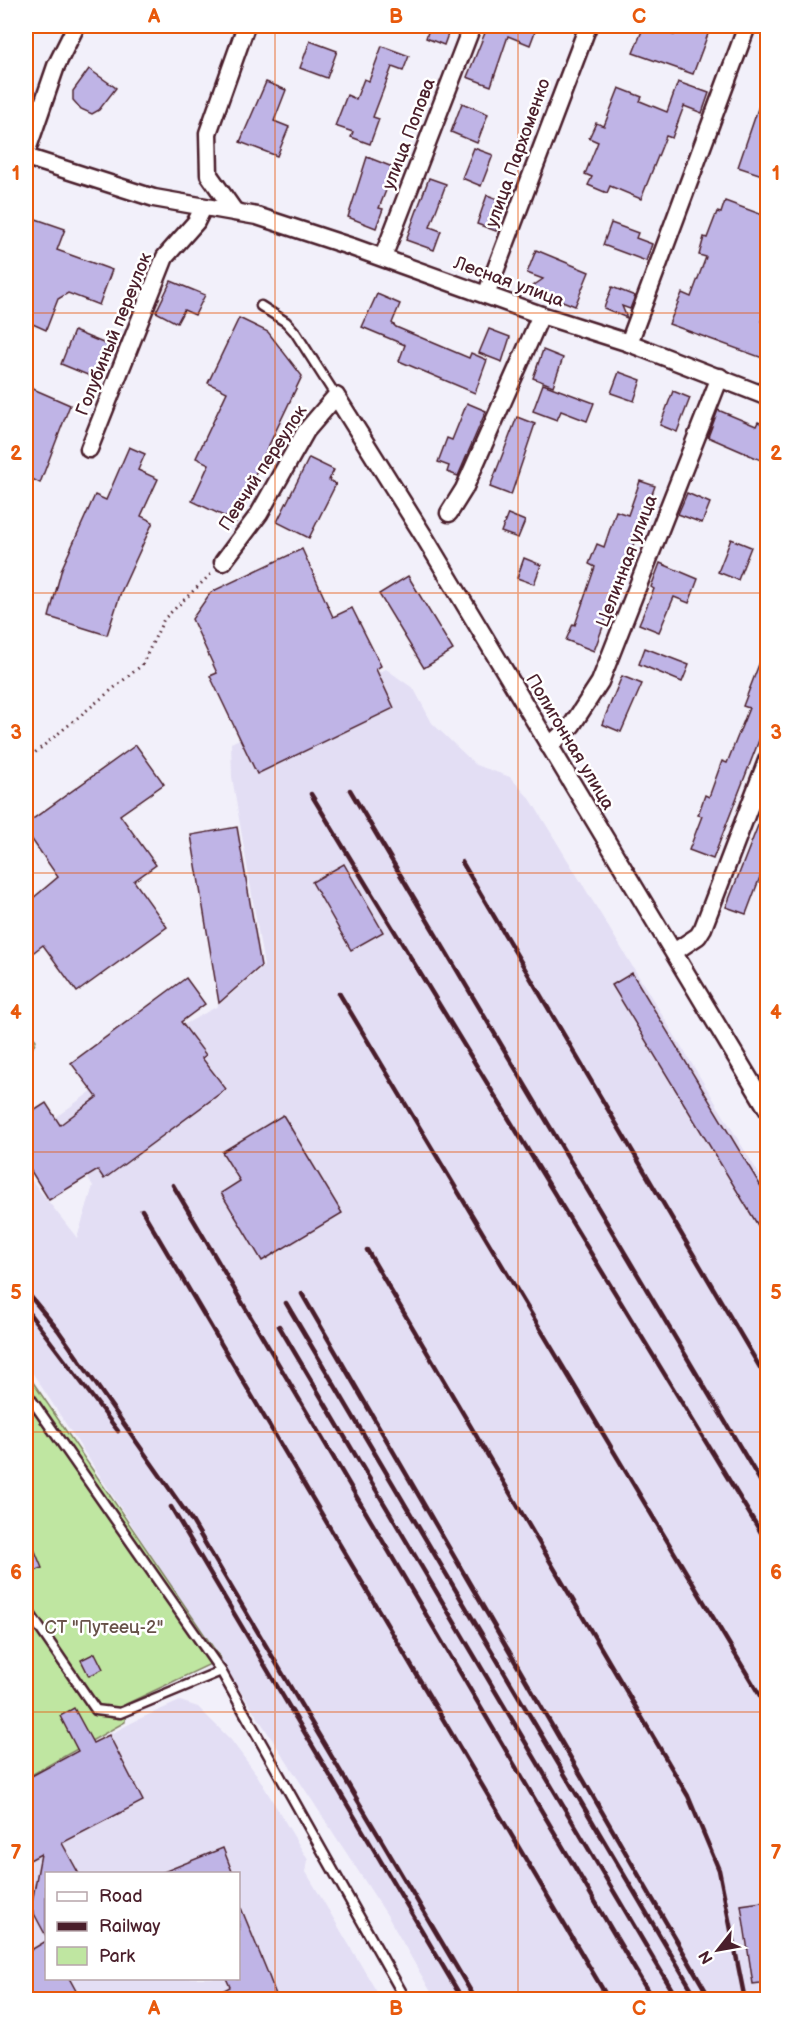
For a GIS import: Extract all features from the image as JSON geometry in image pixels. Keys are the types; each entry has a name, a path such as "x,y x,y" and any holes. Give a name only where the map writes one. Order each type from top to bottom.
{"street":[{"path":"26,155 56,66 76,26"},
{"path":"235,212 209,175 208,133 246,26"},
{"name":"улица Попова","path":"383,257 472,26"},
{"name":"улица Пархоменко","path":"486,295 588,26"},
{"path":"629,343 747,26"},
{"name":"Лесная улица","path":"26,155 154,198 257,216 383,257 766,393"},
{"name":"Голубиный переулок","path":"88,449 165,257 196,222 203,208"},
{"path":"449,513 464,489 541,315"},
{"name":"Целинная улица","path":"549,746 572,724 600,682 720,377"},
{"name":"Певчий переулок","path":"223,562 259,514 306,431 336,396"},
{"name":"Полигонная улица","path":"336,396 768,1110"},
{"path":"674,952 698,936 703,928 768,758"}],"lane":[{"path":"261,306 286,322 295,332 336,396"},
{"path":"26,1392 221,1671 406,2000"},
{"path":"26,1608 96,1710 120,1713 221,1671"}],"path":[{"path":"26,760 142,665 164,619 223,562"}],"shaded area":[{"path":"386,669 414,689 432,723 476,765 510,777 531,800 767,1187 767,1999 435,1999 387,1915 26,1363 26,1173 77,1238 93,1186 52,1120 178,1028 216,1007 264,966 232,777 231,743"},
{"path":"180,1701 198,1707 231,1740 257,1775 308,1860 306,1872 381,1999 26,2000 26,1778 139,1719"}],"green space":[{"path":"26,1028 36,1040 26,1063"},
{"name":"СТ \"Путеец-2\"","path":"26,1372 221,1659 126,1704 125,1722 26,1778"}],"building":[{"path":"430,26 451,26 444,45 426,38"},
{"path":"482,26 527,26 536,29 530,45 508,36 491,86 467,77 487,28"},
{"path":"644,26 674,35 677,26 711,26 693,74 633,53"},
{"path":"310,41 337,51 327,78 300,68"},
{"path":"382,46 409,56 403,71 392,67 373,117 379,119 370,144 351,137 353,132 335,126 347,95 356,99 364,79 369,81"},
{"path":"89,69 116,88 99,110 92,114 81,109 73,100 73,91"},
{"path":"266,82 286,90 274,121 289,127 277,156 240,142"},
{"path":"678,82 709,93 702,113 684,106 672,138 666,136 641,199 610,186 607,193 588,185 592,177 585,174 598,142 589,138 596,123 604,126 619,88 642,97 640,101 667,112"},
{"path":"766,85 768,85 768,177 738,167"},
{"path":"462,103 488,114 477,143 451,132"},
{"path":"474,148 493,155 481,186 462,178"},
{"path":"367,157 395,168 379,208 383,209 376,228 348,217"},
{"path":"429,178 446,184 430,227 441,231 434,250 406,240"},
{"path":"487,195 506,202 496,231 477,224"},
{"path":"725,201 768,217 768,305 761,321 768,324 768,360 669,324 682,293 691,297 706,257 699,255 704,237 707,238 717,212 721,213"},
{"path":"36,219 65,229 57,250 112,270 99,305 68,293 58,299 46,330 26,321 26,293 35,269 26,266 26,248"},
{"path":"611,223 638,233 636,238 652,244 646,261 603,245"},
{"path":"536,250 589,272 575,306 530,288 543,279 527,273"},
{"path":"171,281 205,295 195,315 184,310 177,323 156,312"},
{"path":"612,287 635,296 630,309 622,306 627,318 604,308"},
{"path":"377,294 400,304 392,323 396,327 469,358 471,353 487,360 475,393 399,361 405,345 362,327"},
{"path":"239,318 268,332 302,376 248,489 251,491 236,522 192,501 209,464 196,458 227,392 208,383"},
{"path":"489,329 510,337 502,362 479,353"},
{"path":"74,331 108,345 95,378 61,364"},
{"path":"543,350 563,358 553,386 533,378"},
{"path":"619,372 641,380 634,401 611,393"},
{"path":"543,384 594,403 587,421 561,411 557,420 533,411"},
{"path":"31,388 70,405 40,483 26,476 26,402"},
{"path":"673,391 690,398 677,432 660,425"},
{"path":"467,403 486,411 458,476 447,472 449,466 438,462 447,438 452,440"},
{"path":"718,410 756,426 758,422 768,426 768,463 708,437"},
{"path":"517,417 535,424 511,495 490,487"},
{"path":"129,447 145,454 138,470 158,479 141,516 153,522 121,592 107,635 49,617 62,568 95,495 106,500"},
{"path":"309,458 334,470 329,480 336,484 309,538 277,522"},
{"path":"640,481 655,486 594,651 566,640 573,624 575,625 595,567 589,564 597,544 604,547 616,511 628,515"},
{"path":"687,493 710,503 702,523 678,514"},
{"path":"508,514 525,521 518,538 501,532"},
{"path":"731,539 751,547 738,580 718,572"},
{"path":"302,549 333,617 352,608 381,666 376,669 394,708 257,774 210,676 217,673 192,619 211,592"},
{"path":"524,558 541,565 534,584 517,578"},
{"path":"660,563 698,579 689,603 674,597 659,632 639,624 654,589 651,587"},
{"path":"408,576 453,650 424,668 379,594"},
{"path":"766,646 768,717 713,859 689,850 702,816 698,815 705,795 709,797 722,761 727,763 749,708 743,706"},
{"path":"645,648 689,665 682,682 639,664"},
{"path":"622,676 642,684 621,732 602,724"},
{"path":"136,745 164,784 120,815 156,865 134,881 167,927 77,992 43,945 26,958 26,904 58,877 26,831 26,824"},
{"path":"766,805 768,880 760,877 746,914 726,907"},
{"path":"237,827 261,966 219,1003 191,835"},
{"path":"344,864 383,932 351,950 312,882"},
{"path":"632,973 768,1198 768,1242 612,985"},
{"path":"186,978 205,1004 181,1022 206,1055 202,1058 226,1089 104,1179 98,1170 49,1200 26,1163 26,1116 46,1103 60,1125 97,1097 71,1063"},
{"path":"283,1115 342,1213 262,1261 221,1193 240,1181 222,1152"},
{"path":"26,1529 42,1568 26,1575"},
{"path":"95,1653 103,1669 89,1676 81,1660"},
{"path":"74,1708 93,1743 109,1735 143,1801 62,1843 78,1872 45,1872 45,1934 31,1908 41,1854 26,1862 26,1779 78,1751 60,1716"},
{"path":"223,1848 232,1872 163,1872"},
{"path":"768,1901 768,1982 753,1984 741,1905"},
{"path":"240,1905 278,2000 205,2000 230,1987 227,1980 240,1980"},
{"path":"45,1942 45,1980 70,1980 81,2000 26,2000 26,1953"}],"railway":[{"path":"350,790 768,1494"},
{"path":"311,794 768,1544"},
{"path":"462,862 768,1381"},
{"path":"339,993 768,1709"},
{"path":"173,1185 653,2000"},
{"path":"142,1210 609,2000"},
{"path":"367,1250 688,1796 719,1870 745,2000"},
{"path":"26,1291 58,1330 192,1521 476,2000"},
{"path":"302,1294 711,2000"},
{"path":"286,1303 698,2000"},
{"path":"26,1309 118,1431"},
{"path":"279,1326 678,2000"},
{"path":"171,1507 463,2000"}]}
